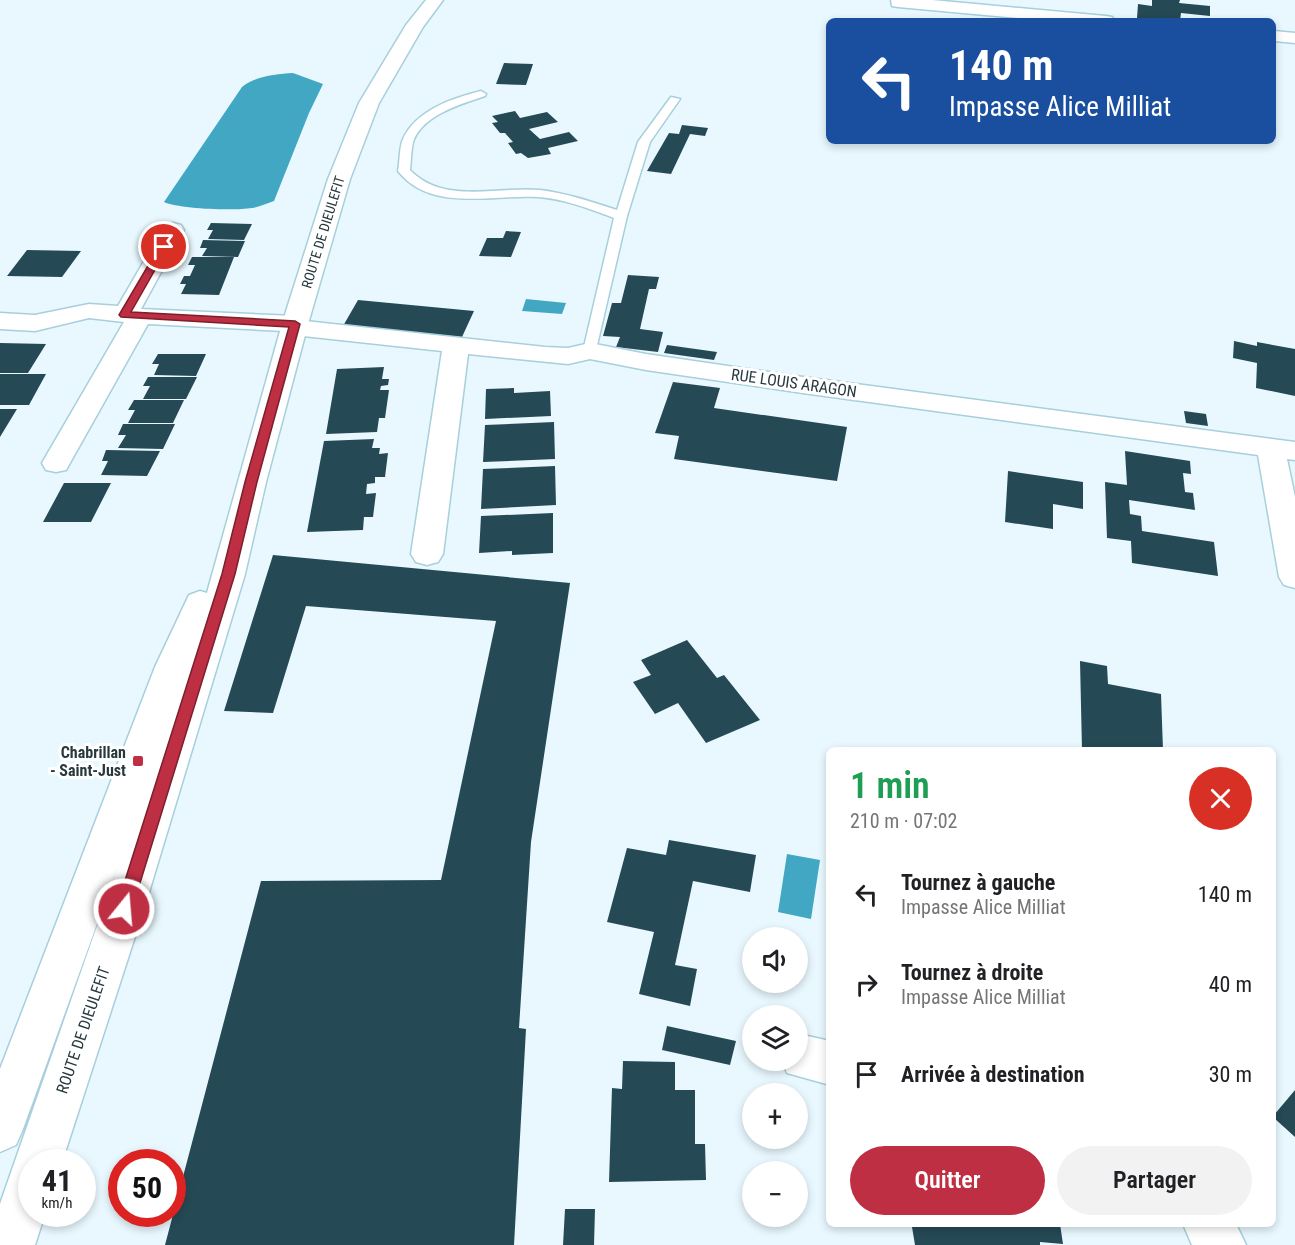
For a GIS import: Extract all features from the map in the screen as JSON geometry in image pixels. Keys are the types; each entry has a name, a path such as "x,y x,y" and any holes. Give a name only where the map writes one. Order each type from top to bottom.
{"street":[{"name":"ROUTE DE DIEULEFIT","path":"42,1149 124,909 228,574 294,326 339,179 369,103 416,25 435,0"},
{"path":"898,2 1073,18"},
{"path":"1276,36 1295,38"},
{"path":"56,463 132,316 173,230"},
{"name":"RUE LOUIS ARAGON","path":"0,321 35,323 89,311 132,316 294,326 545,355 568,356 590,351 646,362 803,385 1283,450"},
{"path":"427,554 456,346"},
{"path":"1283,450 1295,577"},
{"name":"ROUTE DE DIEULEFIT","path":"0,1129 172,667 251,482"},
{"path":"10,1245 18,1222"},
{"path":"1209,1227 1221,1245"}],"lane":[{"path":"481,94 453,103 421,124 409,138 404,171 416,185 447,194 537,194 569,198 621,216"},
{"path":"590,351 621,216 644,142 675,99"}],"water":[{"path":"293,73 323,84 274,201 244,209 194,208 164,202 242,87 260,78"},
{"path":"526,299 566,303 562,314 522,311"},
{"path":"787,854 820,860 811,919 778,912"}],"building":[{"path":"1152,0 1180,0 1179,3 1210,6 1210,16 1181,13 1180,18 1137,18 1138,4 1152,6"},
{"path":"504,63 533,64 526,85 496,84"},
{"path":"515,111 520,118 547,112 558,122 529,129 540,139 569,132 578,141 548,148 551,154 528,158 521,153 516,154 508,143 513,142 505,133 500,133 492,123 498,122 492,116"},
{"path":"682,125 708,128 705,136 690,134 671,174 647,171 669,133 679,134"},
{"path":"211,223 252,224 244,240 208,239 213,230 207,230"},
{"path":"506,231 521,232 511,257 479,256 487,238 503,238"},
{"path":"203,240 245,241 238,257 202,256 207,248 200,248"},
{"path":"27,250 81,251 62,277 7,276"},
{"path":"192,257 234,257 219,295 181,294 186,284 180,284 184,276 190,276 195,265 188,265"},
{"path":"628,275 659,277 656,289 649,289 640,329 663,332 658,352 616,347 620,337 603,336 612,303 621,303"},
{"path":"358,300 474,311 462,337 343,326"},
{"path":"1234,341 1257,346 1257,342 1295,349 1295,396 1256,388 1257,363 1233,358"},
{"path":"0,343 46,344 28,373 0,373"},
{"path":"667,345 717,352 714,360 664,353"},
{"path":"158,354 206,354 196,376 154,375 159,364 152,364"},
{"path":"384,367 382,379 389,379 388,385 381,386 380,390 389,390 385,418 379,418 377,432 326,434 337,369"},
{"path":"0,374 46,374 29,405 0,405"},
{"path":"148,377 197,377 186,399 143,399 150,386 143,386"},
{"path":"673,382 720,388 714,408 847,427 837,481 674,459 679,436 655,433"},
{"path":"514,388 514,393 550,391 551,416 485,419 486,389"},
{"path":"134,400 184,400 173,423 128,423 135,410 128,410"},
{"path":"0,409 17,409 0,437"},
{"path":"1184,411 1206,414 1208,426 1186,423"},
{"path":"554,422 555,459 483,462 485,425"},
{"path":"123,424 175,424 163,449 118,448 126,435 118,435"},
{"path":"374,439 372,448 380,448 379,454 388,453 385,477 375,477 375,483 367,484 366,494 376,493 373,517 364,517 363,530 307,532 324,441"},
{"path":"106,450 160,451 147,476 101,475 108,461 102,461"},
{"path":"1125,451 1190,461 1191,474 1183,473 1185,492 1193,493 1195,510 1129,500 1130,514 1141,516 1142,531 1214,542 1218,576 1132,563 1131,541 1107,538 1105,482 1127,485"},
{"path":"555,466 556,505 481,509 483,469"},
{"path":"1008,471 1083,482 1083,509 1053,504 1053,529 1005,522"},
{"path":"64,483 111,483 91,522 43,522"},
{"path":"553,513 553,553 512,555 512,551 479,553 481,516"},
{"path":"273,555 570,583 531,842 519,1028 526,1029 514,1245 165,1245 170,1227 186,1227 186,1165 261,881 441,880 496,621 306,606 273,713 224,711"},
{"path":"687,640 717,678 724,675 760,720 706,743 678,703 655,714 633,682 651,675 641,660"},
{"path":"1080,661 1107,666 1108,684 1161,694 1163,747 1082,747"},
{"path":"669,840 756,855 750,892 693,881 675,965 697,969 690,1006 639,994 654,932 607,922 627,848 666,855"},
{"path":"667,1026 736,1041 730,1065 662,1050"},
{"path":"623,1061 675,1062 675,1090 695,1090 695,1144 705,1144 706,1180 609,1182 612,1088 622,1089"},
{"path":"1295,1090 1295,1137 1276,1120 1276,1113"},
{"path":"565,1209 595,1209 594,1245 563,1245"},
{"path":"912,1227 1060,1227 1063,1244 1040,1242 1040,1245 915,1245"}],"place":[{"name":"Chabrillan - Saint-Just","path":"138,761"}],"route":[{"path":"124,909 228,574 295,324 124,315 164,247"}]}
